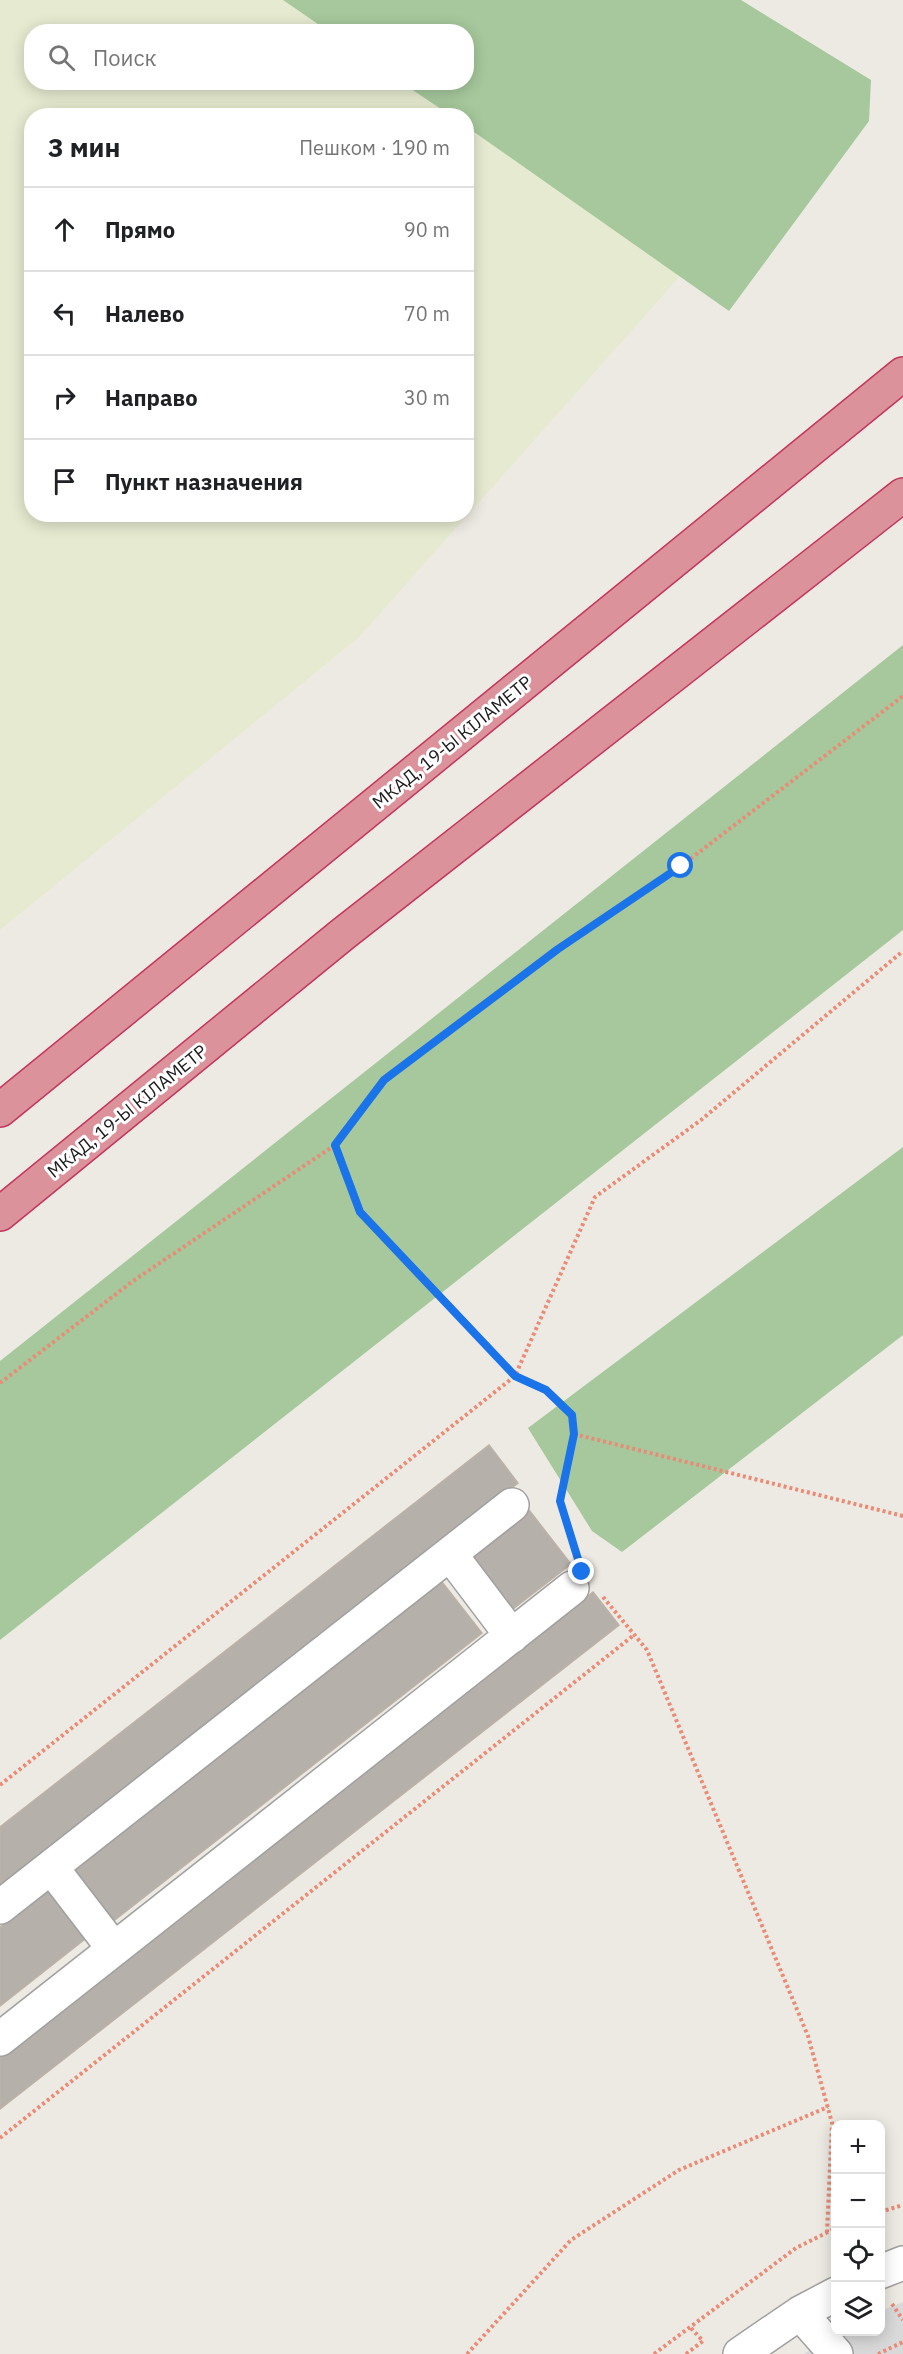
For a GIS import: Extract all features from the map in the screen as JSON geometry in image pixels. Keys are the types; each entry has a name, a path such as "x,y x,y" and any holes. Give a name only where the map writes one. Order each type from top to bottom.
{"highway":[{"name":"МКАД, 19-Ы КІЛАМЕТР","path":"0,1110 903,374"},
{"name":"МКАД, 19-Ы КІЛАМЕТР","path":"0,1214 343,934 903,495"}],"street":[{"path":"0,1907 512,1505"},
{"path":"450,1554 512,1636"},
{"path":"0,2039 583,1580"},
{"path":"51,1868 114,1949"},
{"path":"885,2270 903,2263"},
{"path":"740,2354 800,2313 831,2297"},
{"path":"800,2313 836,2354"}],"path":[{"path":"0,1383 133,1281 335,1145 384,1080 558,949 681,866 903,696"},
{"path":"0,1785 515,1376 595,1197 701,1120 861,983 903,951"},
{"path":"335,1145 360,1212 515,1376 546,1390 572,1415 574,1434 560,1501 583,1580 646,1650 674,1710 808,2036 832,2123 827,2232"},
{"path":"574,1434 903,1516"},
{"path":"0,2138 634,1635"},
{"path":"467,2354 572,2240 679,2170 828,2107"},
{"path":"885,2210 903,2205"},
{"path":"654,2354 796,2248 831,2230"},
{"path":"686,2354 702,2342 689,2326"},
{"path":"878,2354 903,2342"}],"shaded area":[{"path":"903,2302 903,2354 804,2354 832,2336 885,2336 885,2309"}],"green space":[{"path":"0,0 283,0 318,24 24,24 24,90 412,90 440,108 24,108 24,522 461,522 359,637 0,930"},
{"path":"283,0 741,0 871,80 869,121 729,311 474,132 474,108 440,108 412,90 474,90 474,24 318,24"},
{"path":"474,132 681,275 474,508"},
{"path":"903,645 903,930 0,1640 0,1361"},
{"path":"903,1147 903,1335 622,1552 592,1531 528,1428"}],"building":[{"path":"489,1445 518,1483 0,1888 0,1827"},
{"path":"529,1510 571,1564 513,1609 471,1556"},
{"path":"442,1582 482,1633 111,1923 71,1872"},
{"path":"593,1592 619,1625 0,2109 0,2056"},
{"path":"51,1888 89,1936 0,2006 0,1927"}],"route":[{"path":"582,1572 560,1501 574,1434 572,1415 546,1390 515,1376 360,1212 335,1145 384,1080 558,949 681,866"}]}
